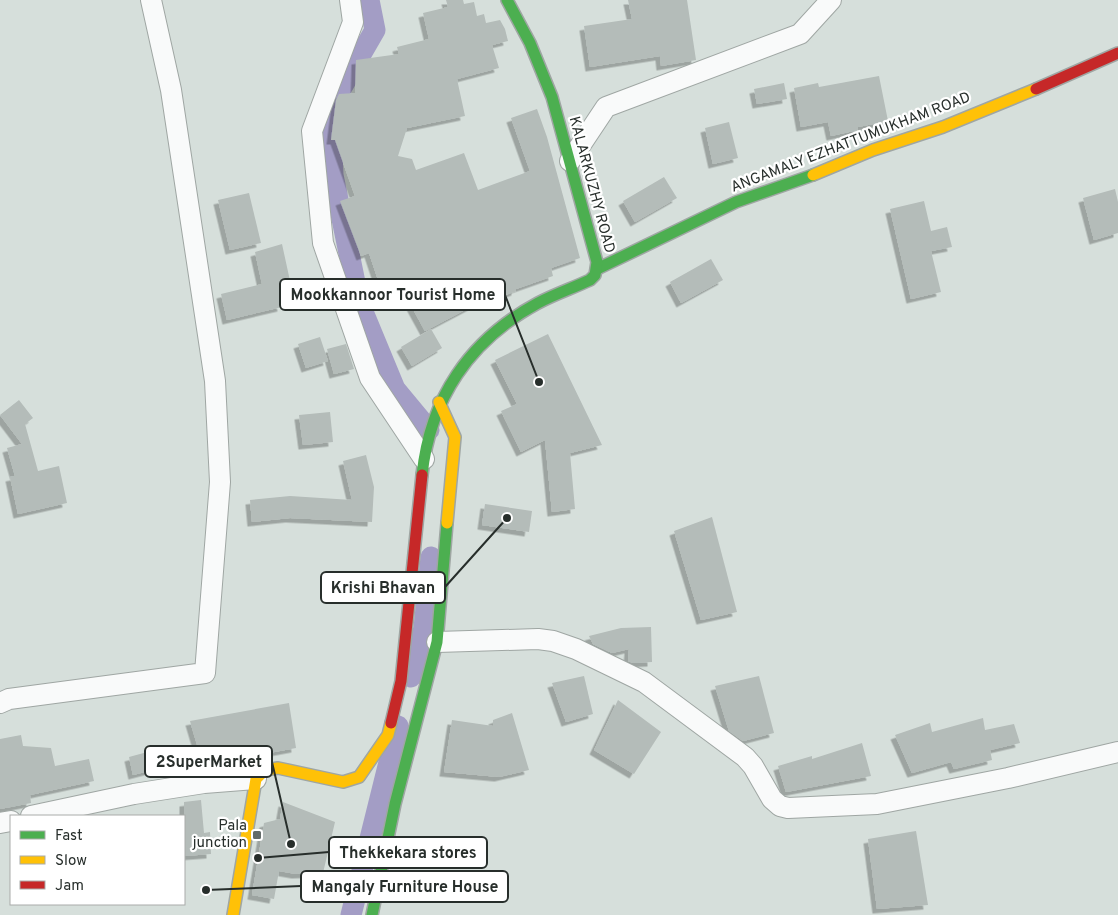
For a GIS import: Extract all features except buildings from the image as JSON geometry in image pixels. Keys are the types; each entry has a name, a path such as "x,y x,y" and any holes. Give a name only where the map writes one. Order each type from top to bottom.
{"main road":[{"name":"KALARKUZHY ROAD","path":"256,779 265,770 278,768 343,782 352,781 359,777 388,735 401,681 424,459 429,430 439,402 460,366 482,343 522,312 590,280 595,275 597,269 589,230 552,98 530,43 508,0"},
{"name":"ANGAMALY EZHATTUMUKHAM ROAD","path":"597,269 736,202 794,183 874,150 943,127 1118,53"},
{"path":"372,915 395,804 437,642 455,437 439,402"},
{"path":"233,915 256,779"}],"street":[{"path":"0,702 9,699 205,673 220,482 215,381 171,90 151,0"},
{"path":"350,0 353,22 312,130 323,243 370,378 424,459"},
{"path":"570,161 606,107 800,34 831,0"},
{"path":"437,642 538,639 553,641 576,649 644,682 734,748 754,766 772,799 780,806 788,808 877,804 1008,778 1118,752"},
{"path":"36,815 134,794 204,783 256,779"}],"waterway":[{"path":"369,0 375,30 330,108 333,175 359,302 395,389 429,430"},
{"path":"411,677 424,628 431,557"},
{"path":"351,915 398,726"}],"traffic: fast":[{"path":"422,475 426,447 444,397 457,374 473,354 492,335 514,318 538,303 590,280 595,275 597,262 552,97 530,43 507,0"},
{"path":"597,269 736,202 813,175"},
{"path":"372,915 395,804 437,642 447,523"}],"traffic: slow":[{"path":"813,175 873,150 943,127 1036,89"},
{"path":"439,402 455,437 447,523"},
{"path":"233,915 256,779 265,770 278,768 343,782 359,777 388,735 391,723"}],"traffic: jam":[{"path":"1036,89 1118,53"},
{"path":"391,723 401,681 422,475"}],"place":[{"name":"Mookkannoor Tourist Home","path":"539,382"},
{"name":"Krishi Bhavan","path":"507,518"},
{"name":"Pala junction","path":"257,835"},
{"name":"2SuperMarket","path":"291,844"},
{"name":"Thekkekara stores","path":"258,858"},
{"name":"Mangaly Furniture House","path":"206,890"}]}
